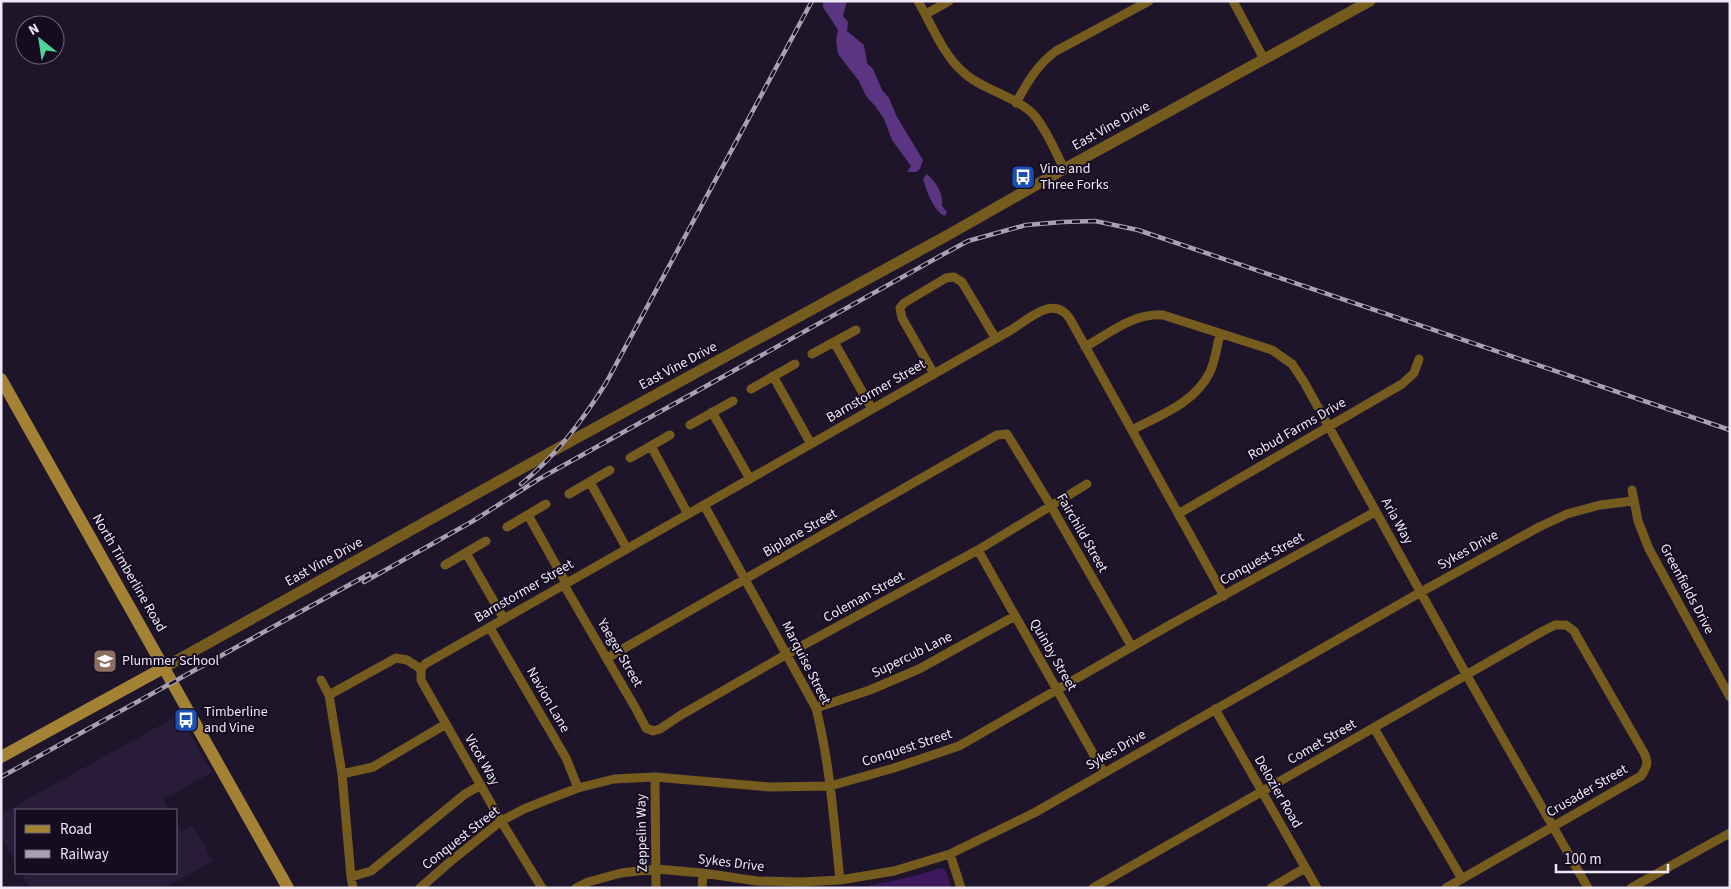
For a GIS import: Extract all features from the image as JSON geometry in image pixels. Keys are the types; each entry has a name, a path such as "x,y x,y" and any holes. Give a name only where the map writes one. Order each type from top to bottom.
{"main road":[{"name":"North Timberline Road","path":"1,379 288,888"},
{"name":"East Vine Drive","path":"1,757 165,667"}],"street":[{"path":"918,1 944,50 957,67 970,78 1034,115 1064,169"},
{"path":"926,14 949,1"},
{"path":"1016,103 1031,75 1046,58 1149,1"},
{"path":"1233,1 1264,59"},
{"name":"East Vine Drive","path":"165,667 553,450 948,235 1370,1"},
{"path":"934,374 902,318 900,308 904,303 946,278 954,277 962,282 996,338"},
{"name":"Barnstormer Street","path":"421,669 425,664 1044,310 1058,308 1065,311 1224,596"},
{"name":"Aria Way","path":"1085,347 1134,318 1146,315 1163,315 1272,350 1292,364 1329,426 1466,674 1588,888"},
{"path":"812,354 856,330"},
{"path":"1132,430 1182,404 1197,391 1210,372 1220,334"},
{"path":"834,342 872,409"},
{"name":"Robud Farms Drive","path":"1178,514 1402,384 1414,373 1419,360"},
{"path":"751,389 795,364"},
{"path":"773,376 812,444"},
{"path":"690,425 733,401"},
{"path":"712,412 750,479"},
{"name":"Biplane Street","path":"607,658 746,580 997,434 1006,434"},
{"name":"Fairchild Street","path":"1006,434 1051,506 1132,647"},
{"path":"630,458 670,435"},
{"path":"651,446 688,514"},
{"path":"569,494 610,470"},
{"path":"590,482 627,549"},
{"name":"Coleman Street","path":"653,731 660,729 787,654 978,550 1086,484"},
{"name":"Greenfields Drive","path":"1632,490 1638,521 1649,549 1730,697"},
{"name":"Sykes Drive","path":"576,888 588,882 621,873 656,869 703,872 757,881 802,882 840,880 894,871 950,854 1034,813 1421,592 1539,527 1567,514 1600,505 1633,500"},
{"path":"507,527 546,504"},
{"name":"Marquise Street","path":"704,504 816,708 823,735 840,880"},
{"name":"Conquest Street","path":"420,888 451,860 501,820 578,788 614,778 655,777 769,787 830,786 894,768 959,746 1132,647 1376,512"},
{"name":"Yaeger Street","path":"528,515 646,728 653,731"},
{"path":"445,565 486,541"},
{"name":"Quinby Street","path":"978,550 1104,773"},
{"path":"466,552 504,619"},
{"name":"Supercub Lane","path":"816,708 870,690 919,669 1015,616"},
{"name":"Comet Street","path":"1094,888 1543,631 1555,625 1566,625"},
{"name":"Crusader Street","path":"1446,888 1641,776 1647,767 1644,753 1574,631 1566,625"},
{"name":"Navion Lane","path":"490,628 566,758 578,788"},
{"path":"329,695 396,658 407,660 421,669"},
{"name":"Vicot Way","path":"421,669 421,680 542,888"},
{"path":"321,680 329,695 342,774 353,888"},
{"name":"Delozier Road","path":"1215,709 1316,888"},
{"path":"342,774 373,767 446,724"},
{"path":"1374,728 1462,879"},
{"name":"Zeppelin Way","path":"655,777 656,888"},
{"path":"351,877 371,871 464,794 481,785"},
{"path":"1631,888 1730,833"},
{"path":"950,854 961,888"},
{"path":"1271,888 1306,868"},
{"path":"702,888 703,872"}],"shaded area":[{"path":"823,1 847,1 843,16 848,22 847,31 864,45 867,63 873,69 882,90 889,98 897,117 923,160 920,169 916,172 907,172 911,166 892,140 884,119 866,96 859,81 838,54 836,40 838,30 823,7"},
{"path":"927,174 941,193 942,206 947,212 945,216 937,210 928,194 923,179"},
{"path":"179,715 212,772 163,800 168,809 15,809 15,861 1,836 1,814"},
{"path":"193,826 213,861 164,888 30,888 22,874 178,874 178,827 181,832"},
{"path":"942,868 946,871 951,888 859,888 906,878"}],"railway":[{"path":"521,484 568,437 606,383 812,1"},
{"path":"364,582 473,521 539,479 942,255 968,241 1026,225 1095,221 1138,230 1730,430"},
{"path":"1,777 369,574"}],"place":[{"name":"Vine and Three Forks","path":"1023,177"},
{"name":"Plummer School","path":"105,661"},
{"name":"Timberline and Vine","path":"186,720"}]}
